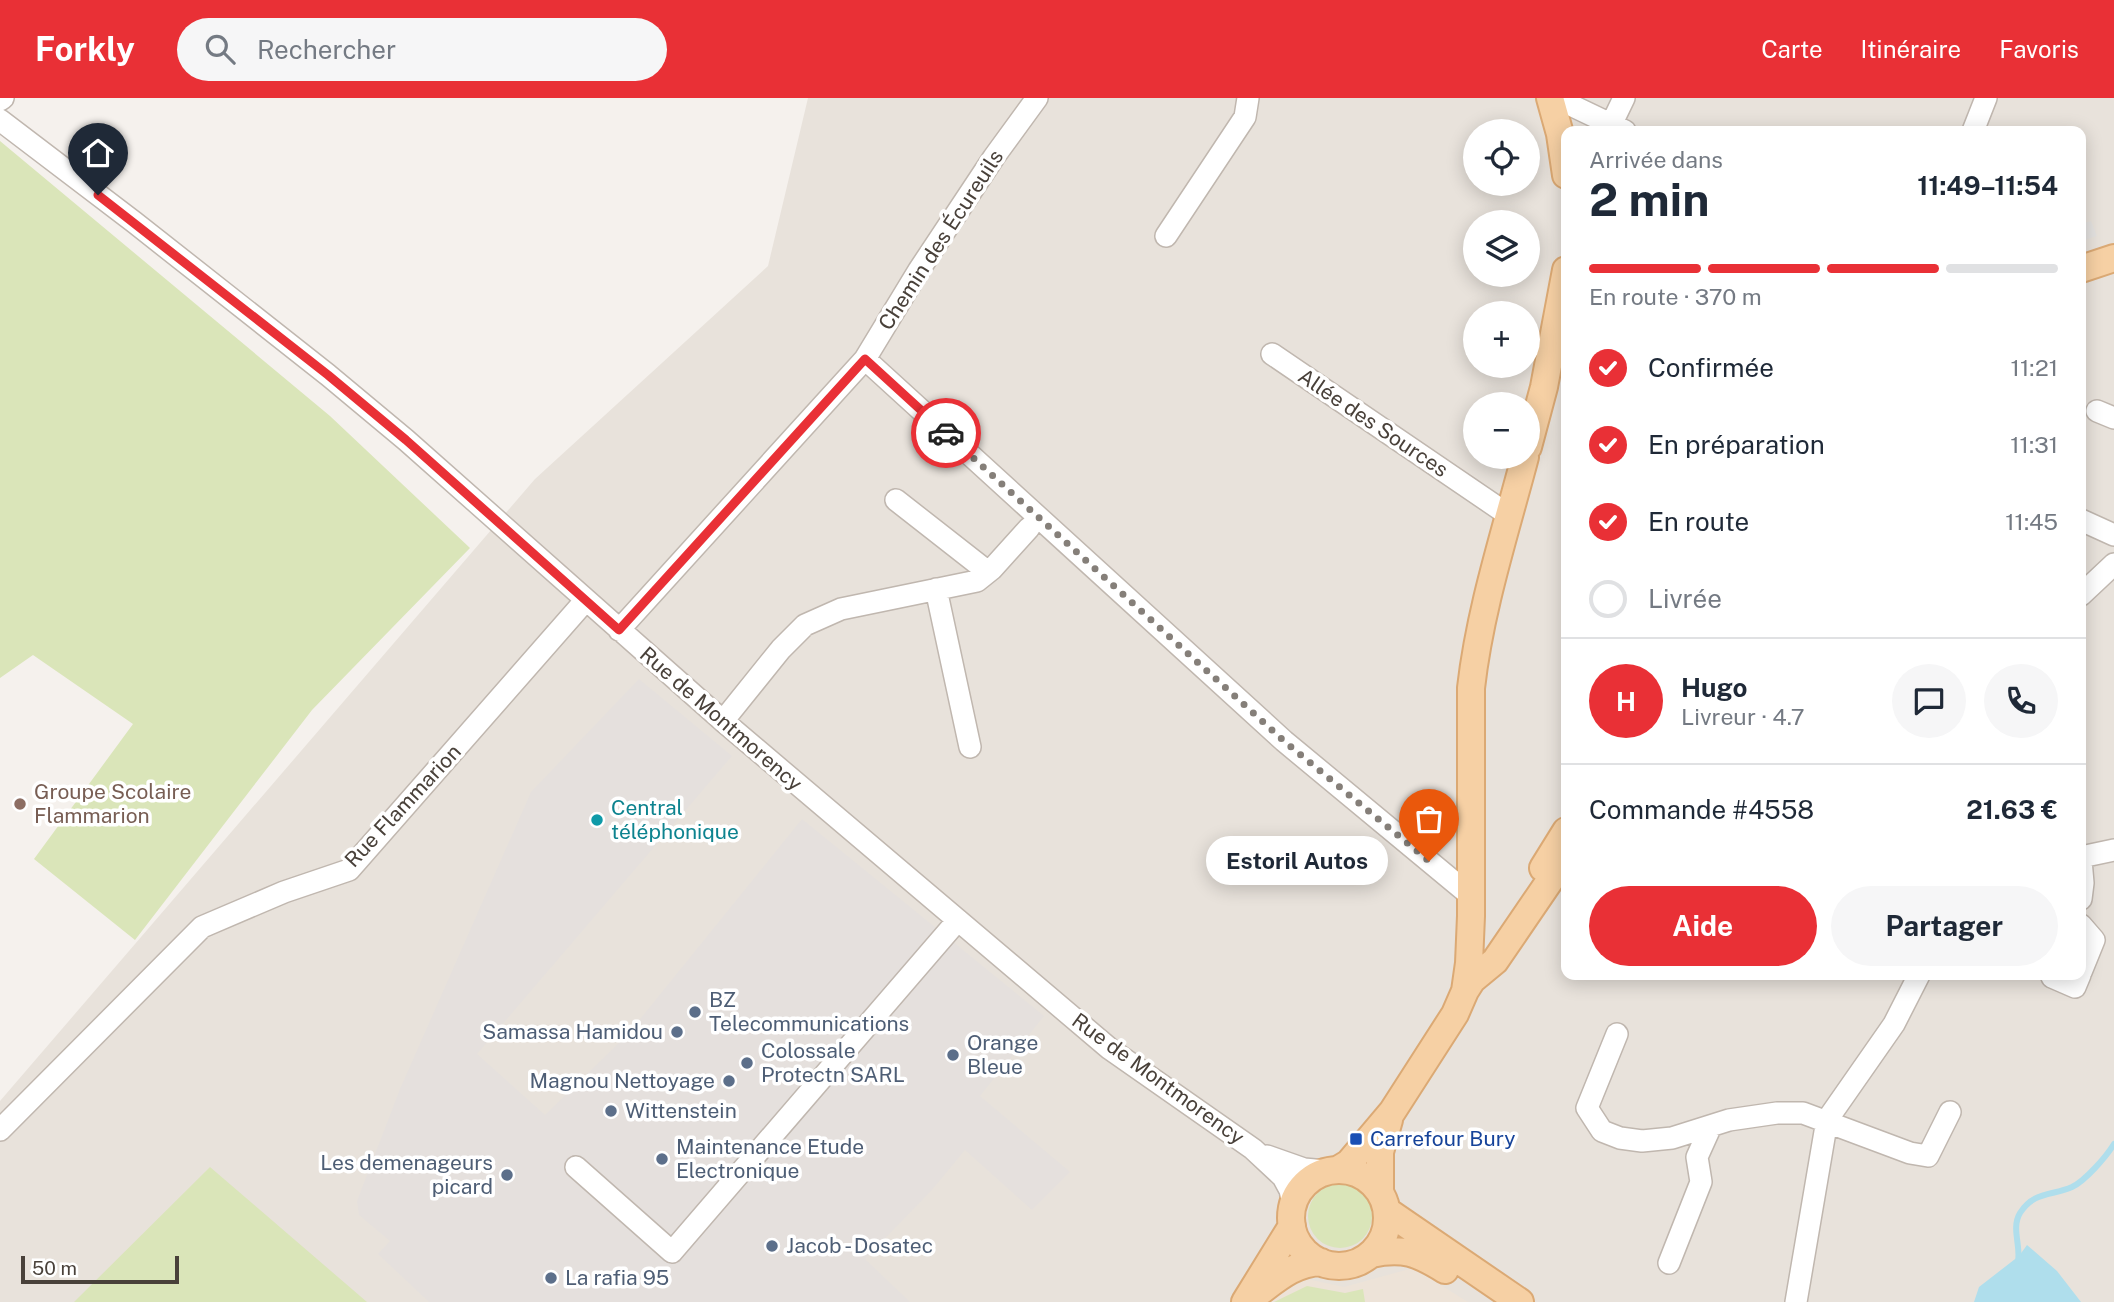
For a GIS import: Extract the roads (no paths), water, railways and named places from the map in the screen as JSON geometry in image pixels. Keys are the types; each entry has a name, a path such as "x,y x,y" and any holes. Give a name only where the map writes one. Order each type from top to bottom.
{"main road":[{"path":"1550,98 1561,141"},
{"path":"2086,254 2114,245"},
{"path":"2086,267 2114,258"},
{"path":"1540,402 1561,297"},
{"path":"1465,991 1470,948 1471,688 1475,653 1485,610 1522,469"},
{"path":"1470,948 1485,947 1500,934 1561,839"},
{"path":"1245,1302 1292,1216 1303,1186 1314,1177 1349,1163 1392,1112 1455,1014 1472,980 1495,961 1561,864"},
{"path":"1371,1254 1384,1234 1380,1152 1392,1112"},
{"path":"1333,1170 1362,1175 1383,1201 1520,1302"},
{"path":"1292,1216 1302,1248 1321,1262"},
{"path":"1245,1302 1287,1271 1310,1263 1348,1265 1371,1254 1396,1250 1416,1253 1494,1302"}],"street":[{"name":"Chemin des Écureuils","path":"619,630 865,359 993,157 1037,98"},
{"path":"1166,236 1245,117 1248,98"},
{"path":"1556,98 1614,126"},
{"path":"1618,126 1624,98"},
{"path":"1975,126 1986,98"},
{"name":"Rue de Montmorency","path":"0,120 134,222 406,440 723,721 1110,1049 1253,1149 1283,1177 1290,1190 1292,1216"},
{"name":"Allée des Sources","path":"1272,354 1510,516"},
{"path":"865,359 1284,741 1471,895"},
{"path":"896,500 988,572"},
{"path":"2086,522 2114,535"},
{"path":"723,721 781,649 805,625 841,609 977,580 988,572 1029,528"},
{"path":"2086,590 2114,564"},
{"path":"936,589 971,747"},
{"name":"Rue Flammarion","path":"0,1130 202,928 284,891 349,870 585,601"},
{"path":"2086,857 2114,850"},
{"path":"576,1167 673,1252 958,920"},
{"path":"2086,931 2094,940 2086,959"},
{"path":"1796,1302 1827,1120 1894,1024 1916,980"},
{"path":"2059,980 2075,987 2078,980"},
{"path":"1617,1034 1587,1108 1602,1131 1620,1139 1642,1141 1672,1138 1729,1120 1777,1113 1803,1113 1910,1153 1928,1156 1950,1112"},
{"path":"1669,1264 1700,1182 1698,1157 1712,1126"},
{"name":"Rue de Montmorency","path":"1253,1149 1293,1166 1333,1170"}],"water":[{"path":"2027,1245 2057,1271 2081,1302 1974,1302 1979,1287 2019,1256"}],"waterway":[{"path":"2018,1261 2016,1225 2025,1206 2037,1197 2065,1190 2083,1180 2114,1144"}],"place":[{"name":"Groupe Scolaire Flammarion","path":"20,804"},
{"name":"Central téléphonique","path":"597,820"},
{"name":"Estoril Autos","path":"1429,861"},
{"name":"BZ Telecommunications","path":"695,1012"},
{"name":"Samassa Hamidou","path":"677,1032"},
{"name":"Orange Bleue","path":"953,1055"},
{"name":"Colossale Protectn SARL","path":"747,1063"},
{"name":"Magnou Nettoyage","path":"729,1081"},
{"name":"Wittenstein","path":"611,1111"},
{"name":"Carrefour Bury","path":"1356,1139"},
{"name":"Maintenance Etude Electronique","path":"662,1159"},
{"name":"Les demenageurs picard","path":"507,1175"},
{"name":"Jacob - Dosatec","path":"772,1246"},
{"name":"La rafia 95","path":"551,1278"}]}
